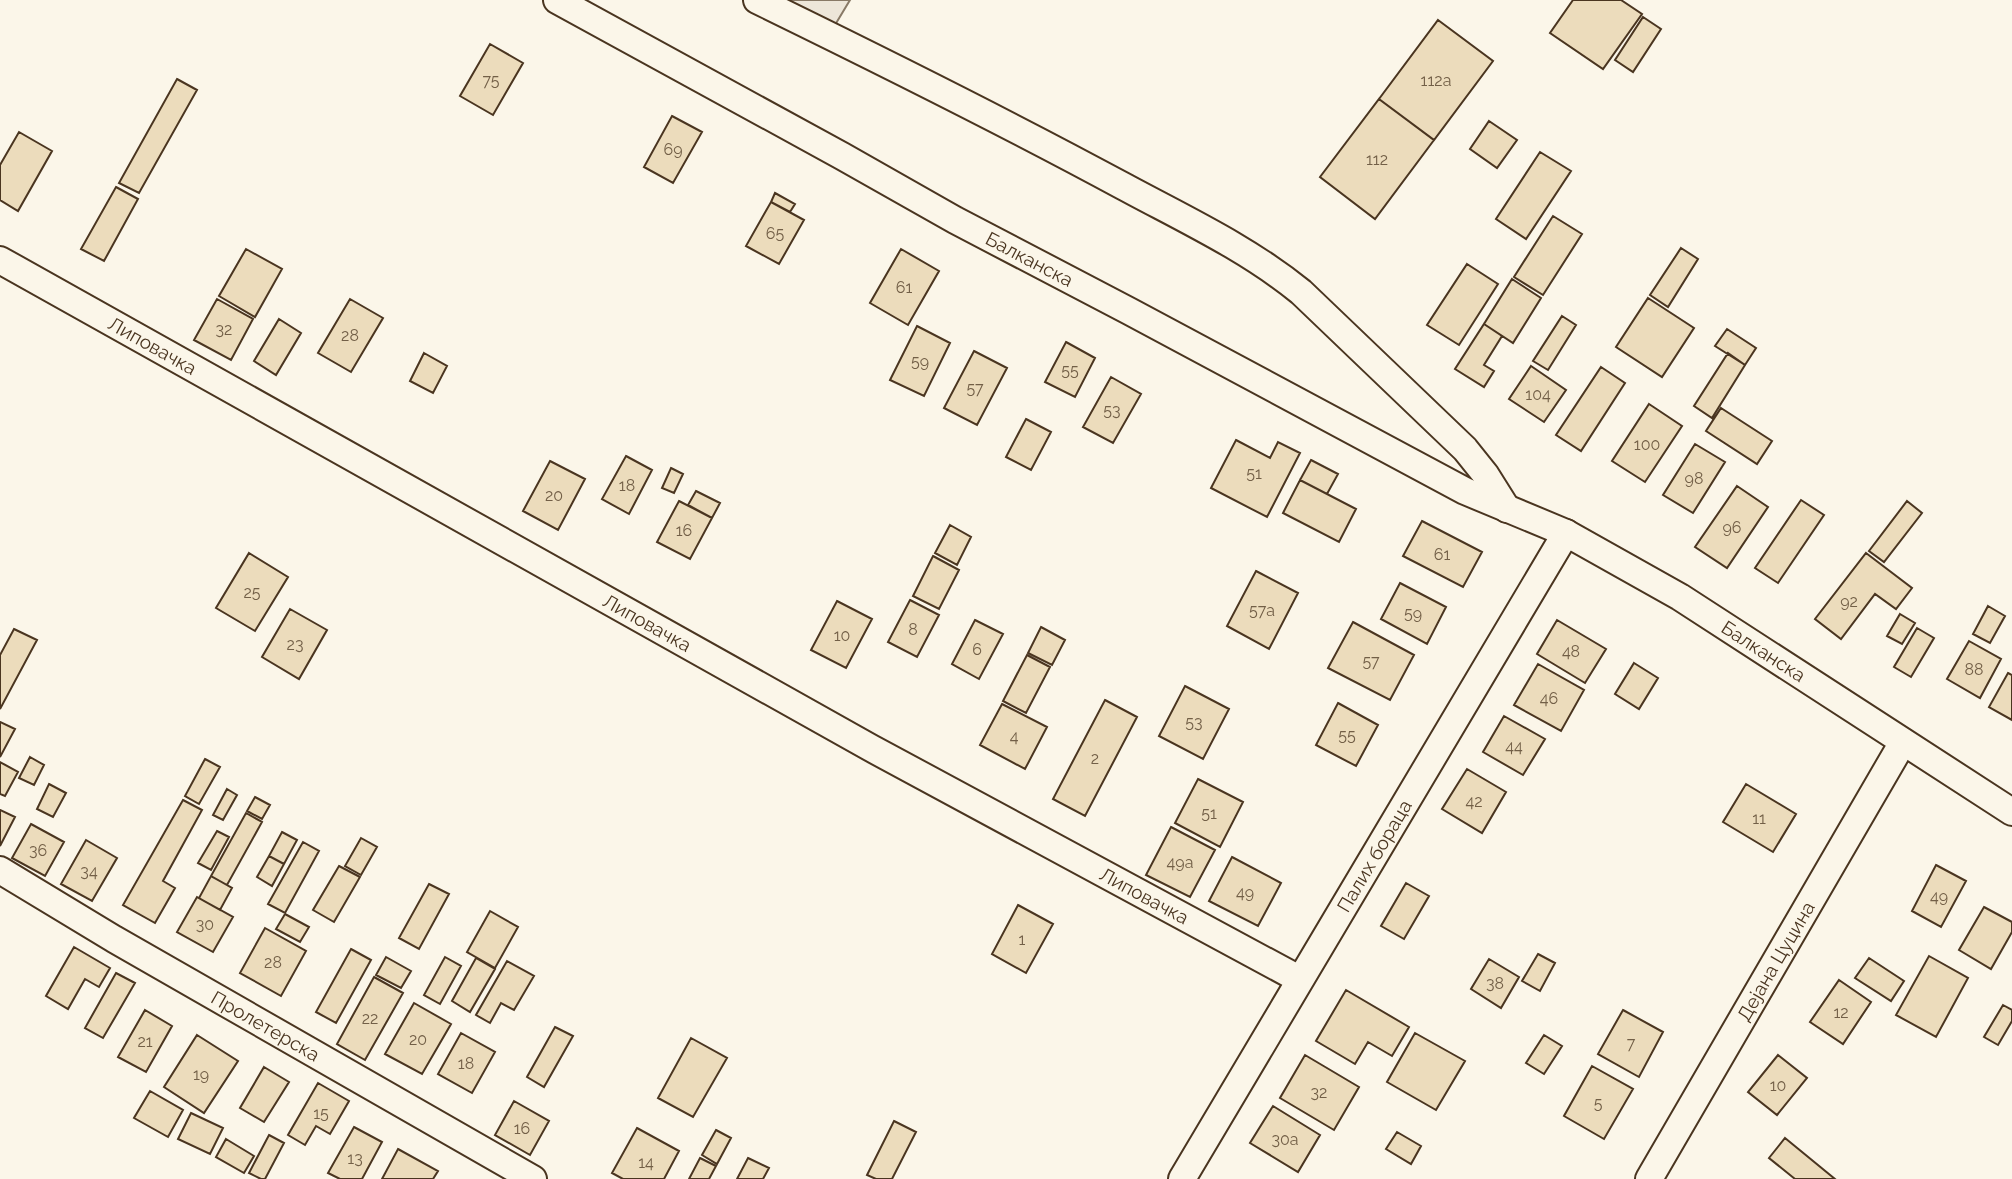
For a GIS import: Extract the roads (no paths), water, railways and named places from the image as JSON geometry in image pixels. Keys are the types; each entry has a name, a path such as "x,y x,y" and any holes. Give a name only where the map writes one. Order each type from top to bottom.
{"street":[{"name":"Балканска","path":"557,0 955,220 1465,491 1566,533 1680,597 2012,812"},
{"path":"757,0 1085,166 1241,249 1273,269 1301,292 1465,449 1507,509"},
{"name":"Липовачка","path":"0,260 871,748 1299,979"},
{"name":"Палих бораца","path":"1182,1179 1566,533"},
{"name":"Дејана Цуцина","path":"1649,1179 1903,742"},
{"name":"Пролетерска","path":"0,870 114,939 533,1179"}]}
